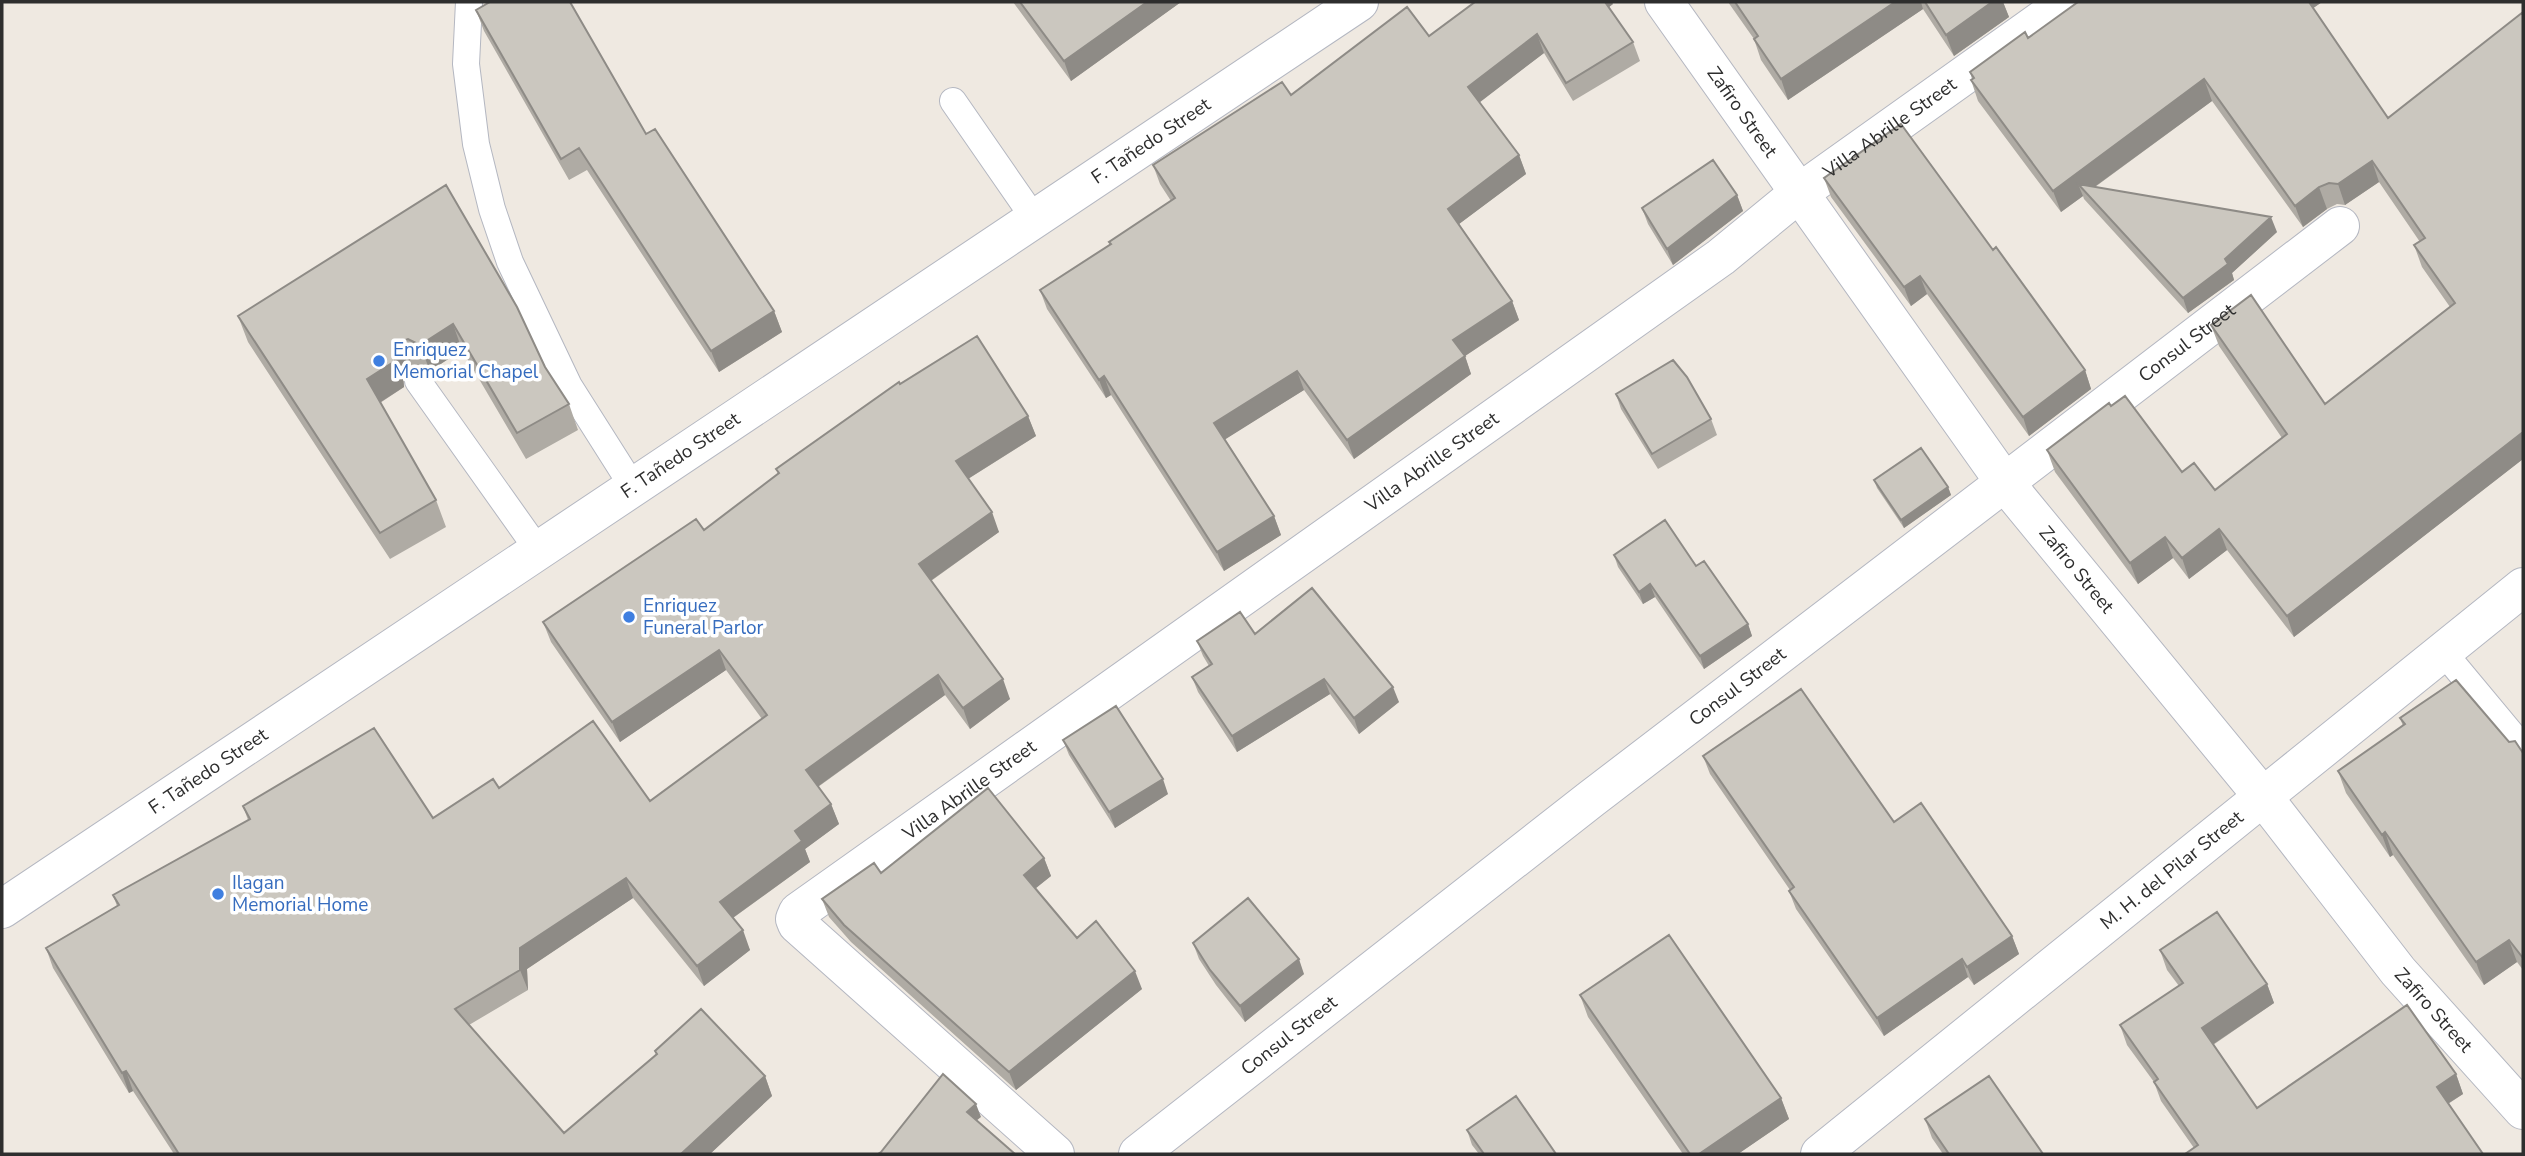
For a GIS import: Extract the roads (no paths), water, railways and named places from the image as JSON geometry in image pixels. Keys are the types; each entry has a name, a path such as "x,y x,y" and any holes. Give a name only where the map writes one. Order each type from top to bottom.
{"street":[{"name":"F. Tañedo Street","path":"2,909 1359,2"},
{"name":"Zafiro Street","path":"1664,2 2005,483 2264,798 2398,971 2523,1110"},
{"name":"Villa Abrille Street","path":"1055,1154 797,924 795,919 802,908 1721,257 1799,193 2067,2"},
{"name":"Consul Street","path":"1138,1154 1591,799 2340,226"},
{"name":"M. H. del Pilar Street","path":"1819,1154 2445,653 2523,587"}],"lane":[{"path":"469,2 466,64 476,145 492,209 510,262 569,386 633,487"},
{"path":"953,101 1034,218"},
{"path":"418,381 538,550"},
{"path":"2445,653 2523,748"}],"place":[{"name":"Enriquez Memorial Chapel","path":"379,361"},
{"name":"Enriquez Funeral Parlor","path":"629,617"},
{"name":"Ilagan Memorial Home","path":"218,894"}]}
